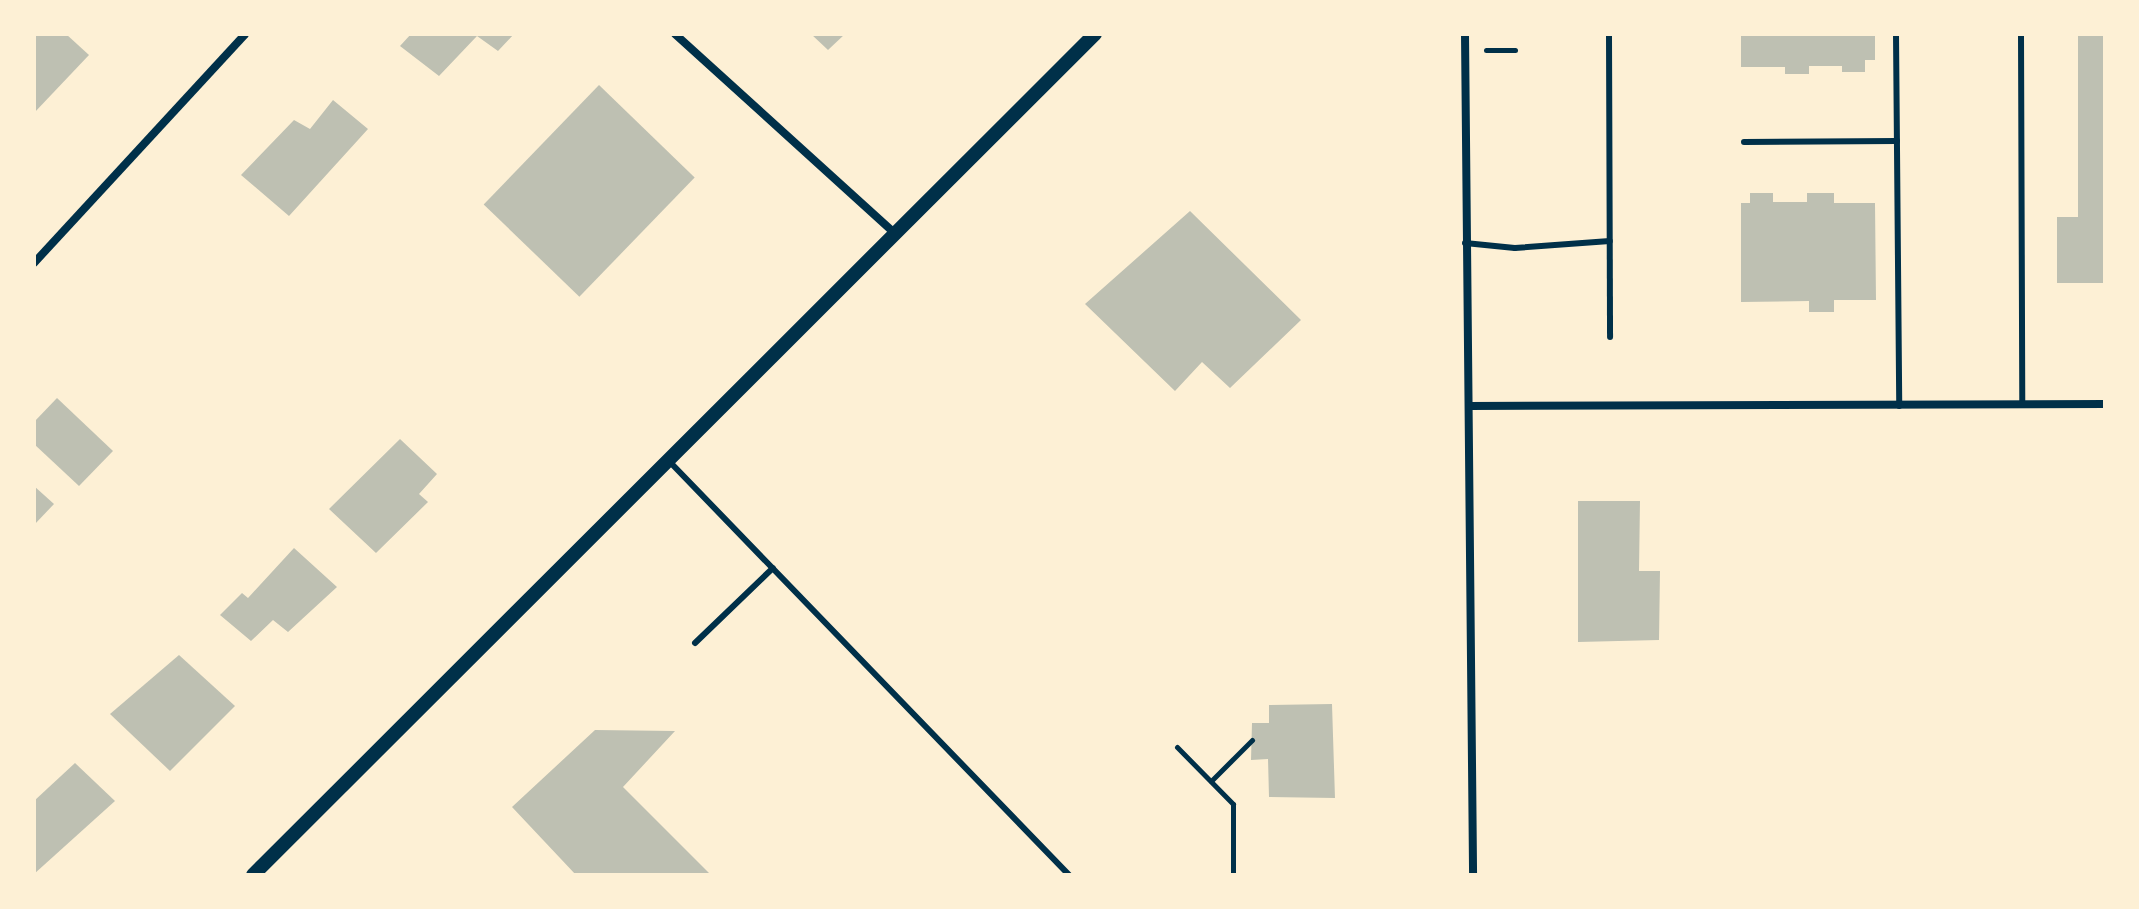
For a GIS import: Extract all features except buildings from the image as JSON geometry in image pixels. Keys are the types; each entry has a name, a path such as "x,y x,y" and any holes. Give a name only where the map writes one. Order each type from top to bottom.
{"street":[{"path":"34,263 245,34"},
{"path":"675,34 893,232"},
{"path":"253,875 893,232 1095,34"},
{"path":"1465,34 1473,875"},
{"path":"1469,406 2105,404"}],"lane":[{"path":"1896,34 1899,406"},
{"path":"2021,34 2022,405"},
{"path":"1609,35 1610,337"},
{"path":"1744,142 1897,141"},
{"path":"1465,243 1515,248 1610,241"},
{"path":"667,459 1069,875"},
{"path":"695,643 773,568"}],"path":[{"path":"1211,781 1252,740"},
{"path":"1177,747 1233,804 1233,875"}]}
